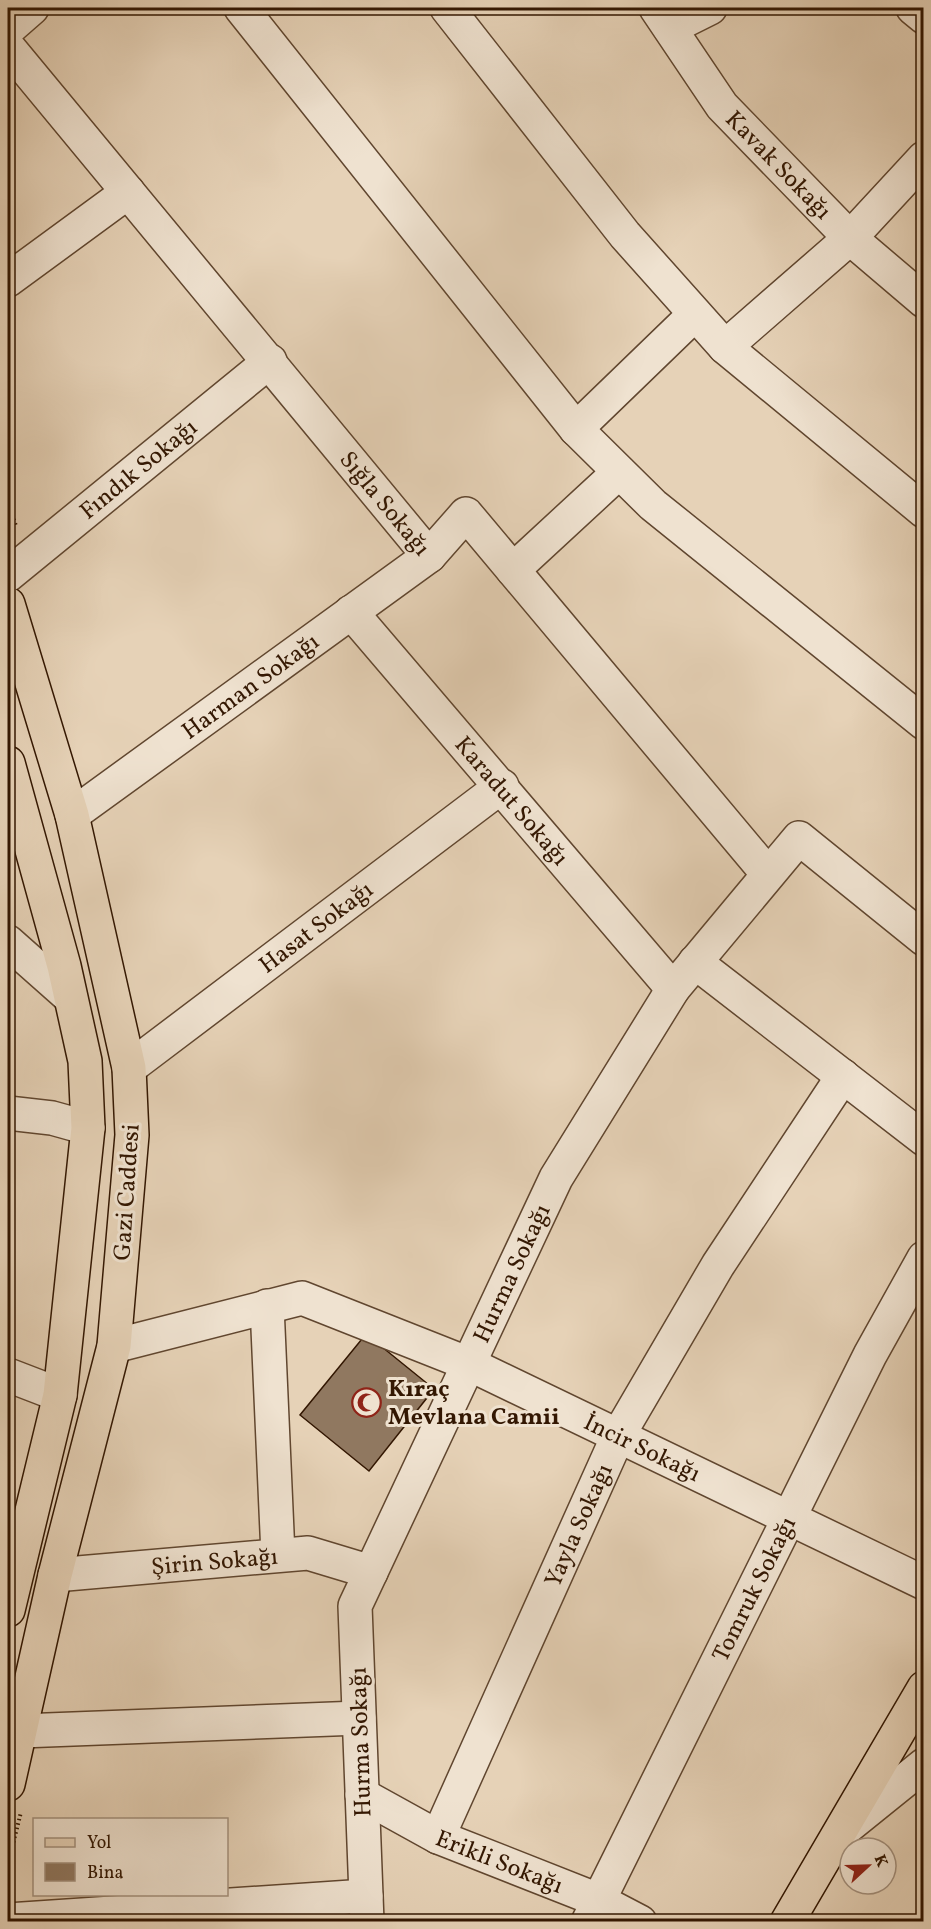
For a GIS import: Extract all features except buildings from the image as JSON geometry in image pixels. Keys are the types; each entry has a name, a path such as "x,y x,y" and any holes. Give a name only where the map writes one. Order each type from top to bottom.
{"main road":[{"name":"Gazi Caddesi","path":"8,604 72,815 129,1068 132,1136 114,1346 55,1575 8,1784"},
{"name":"Gazi Caddesi","path":"8,763 64,966 85,1061 88,1128 60,1395 8,1610"},
{"path":"786,1922 924,1688"}],"street":[{"path":"8,29 32,8"},
{"path":"241,8 576,429 652,505 924,723"},
{"path":"447,8 625,235 725,347 924,511"},
{"path":"663,18 710,8"},
{"path":"913,8 924,17"},
{"name":"Kavak Sokağı","path":"663,18 722,106 850,237 924,301"},
{"name":"Sığla Sokağı","path":"8,47 429,556 466,514 767,873"},
{"path":"725,347 850,237 924,158"},
{"path":"8,279 128,192"},
{"path":"576,429 695,314"},
{"name":"Fındık Sokağı","path":"8,575 270,361"},
{"path":"513,570 619,472"},
{"name":"Harman Sokağı","path":"72,815 429,556"},
{"name":"Karadut Sokağı","path":"351,612 502,786 673,989"},
{"name":"Hasat Sokağı","path":"129,1068 502,786"},
{"name":"Hurma Sokağı","path":"366,1909 355,1606 556,1178 673,989 767,873 799,838 924,939"},
{"path":"8,942 70,997"},
{"path":"695,962 924,1139"},
{"name":"Yayla Sokağı","path":"438,1837 618,1436 718,1265 843,1076"},
{"path":"8,1113 52,1118 88,1128"},
{"name":"Tomruk Sokağı","path":"593,1911 791,1519 870,1355 924,1258"},
{"name":"İncir Sokağı","path":"114,1346 302,1298 469,1364 924,1583"},
{"path":"267,1306 278,1555"},
{"path":"8,1375 60,1395"},
{"name":"Şirin Sokağı","path":"55,1575 308,1553 372,1572"},
{"path":"21,1731 359,1718"},
{"path":"841,1832 924,1765"},
{"name":"Erikli Sokağı","path":"362,1795 438,1837 593,1911 640,1922"},
{"path":"8,1920 366,1909"}],"place":[{"name":"Kıraç Mevlana Camii","path":"367,1402"}]}
